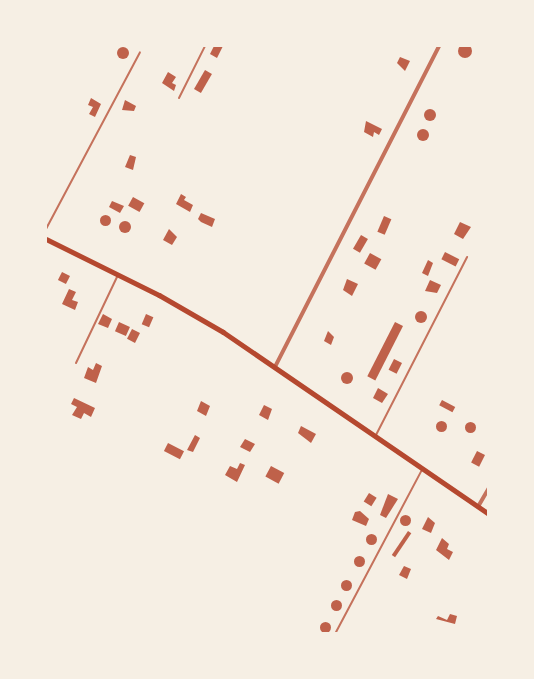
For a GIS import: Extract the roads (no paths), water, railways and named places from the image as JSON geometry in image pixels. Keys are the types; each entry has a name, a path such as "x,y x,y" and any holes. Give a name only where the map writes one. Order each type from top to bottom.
{"main road":[{"path":"46,239 187,310 488,514"}],"street":[{"path":"275,368 439,46"},
{"path":"478,507 488,488"}],"lane":[{"path":"179,98 205,46"},
{"path":"46,229 140,52"},
{"path":"375,436 467,257"},
{"path":"76,363 118,274"},
{"path":"335,634 423,469"}]}
